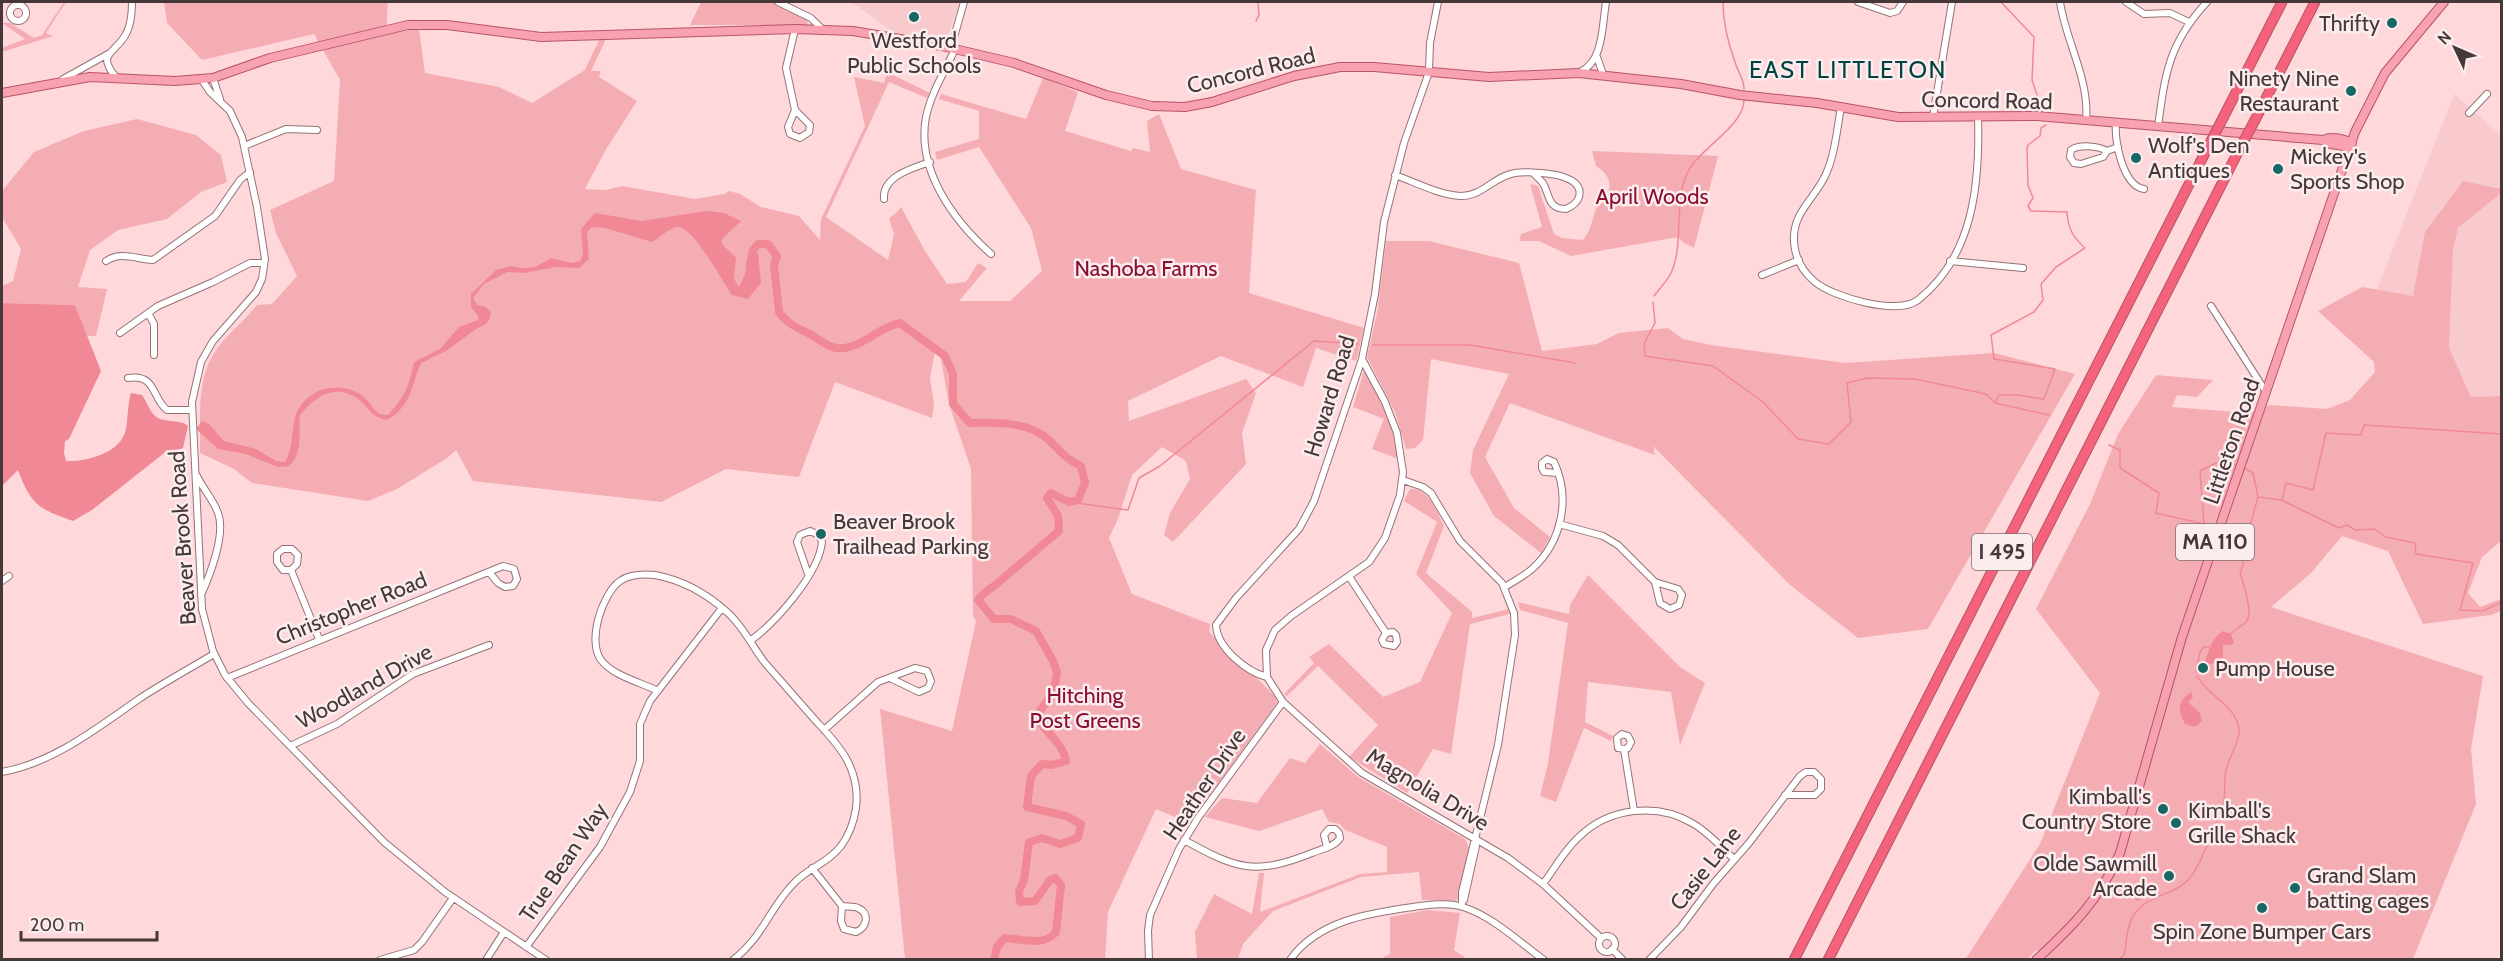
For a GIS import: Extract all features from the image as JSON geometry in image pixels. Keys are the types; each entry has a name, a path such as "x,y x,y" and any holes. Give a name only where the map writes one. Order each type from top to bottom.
{"highway":[{"name":"I 495","path":"1794,960 2282,2"},
{"name":"I 495","path":"1828,960 2315,2"}],"main road":[{"name":"Littleton Road","path":"2036,960 2088,909 2107,880 2120,853 2182,637 2352,143 2369,101 2385,73 2444,2"},
{"name":"Concord Road","path":"2,93 60,81 115,76 175,81 202,80 264,59 408,25 447,25 541,37 795,29 853,31 953,48 1014,63 1117,99 1166,107 1185,107 1212,102 1294,76 1340,67 1374,67 1489,77 1580,73 1681,84 1740,95 1841,107 1898,117 2037,116 2323,140 2336,139 2352,143"}],"street":[{"path":"60,81 108,54 126,34 132,2"},
{"path":"778,2 811,18 823,30"},
{"path":"964,2 953,48 930,102 925,135 930,162 949,208 958,222 991,254"},
{"name":"Howard Road","path":"1267,677 1250,670 1231,653 1218,635 1216,625 1236,598 1291,538 1306,518 1362,359 1375,294 1384,222 1404,143 1430,72 1430,43 1438,2"},
{"path":"1580,73 1589,68 1597,57 1606,2"},
{"path":"1858,2 1890,13 1899,9 1903,2"},
{"path":"1933,117 1952,2"},
{"path":"2060,2 2067,37 2088,101 2086,121"},
{"path":"2126,2 2144,14 2174,14 2189,22"},
{"path":"2158,127 2167,67 2189,22 2207,2"},
{"path":"2,16 11,15"},
{"path":"795,29 786,68 795,110 788,128 793,136 800,138 809,132 810,125 795,110"},
{"path":"108,54 107,64 115,76"},
{"path":"1597,57 1603,74"},
{"name":"Beaver Brook Road","path":"213,78 221,102"},
{"name":"Beaver Brook Road","path":"202,80 239,127 263,238 264,263 262,279 256,292 213,341 201,362 192,412 201,595 204,624 214,654 227,678 384,842 453,897 546,960"},
{"path":"2469,113 2487,94"},
{"path":"1841,107 1829,169 1804,205 1796,222 1794,241 1798,260 1809,276 1824,288 1838,294 1894,307 1908,305 1917,300 1940,276 1968,227 1979,163 1978,117"},
{"path":"2116,123 2118,147 2131,180 2136,187 2144,189"},
{"path":"244,146 286,129 317,130"},
{"path":"2106,151 2100,148 2078,147 2072,150 2070,157 2074,163 2081,164 2103,157 2106,151 2118,147"},
{"path":"884,199 885,190 895,177 930,162"},
{"path":"106,261 114,256 125,255 153,261 215,216 240,180 250,172"},
{"path":"1395,175 1464,196 1480,192 1511,174 1534,174 1563,176 1573,179 1580,190 1577,202 1566,209 1554,206 1549,201 1545,186 1534,174"},
{"path":"1762,275 1798,260"},
{"path":"1950,261 2023,268"},
{"path":"120,333 158,306 250,263 264,263"},
{"path":"2211,306 2267,393"},
{"path":"148,313 154,324 154,354"},
{"path":"1267,677 1266,650 1275,630 1370,562 1381,546 1403,480 1402,454 1395,424 1362,359"},
{"path":"128,378 139,377 150,383 166,410 192,412"},
{"path":"194,471 214,504 220,520 214,559 201,595"},
{"path":"1504,587 1539,562 1551,546 1560,524 1563,495 1558,472"},
{"path":"1403,480 1423,487 1431,493 1460,541 1504,587 1514,610 1515,635 1498,745 1477,839 1474,864 1462,906"},
{"path":"1560,524 1612,540 1655,582 1678,589 1682,598 1679,605 1670,609 1661,605 1655,582"},
{"path":"750,641 775,618 808,574 822,545 819,535 810,531 802,533 797,542 808,574"},
{"name":"Christopher Road","path":"227,678 489,572 508,566 516,571 516,581 510,587 502,587 489,572"},
{"path":"291,570 319,639"},
{"path":"2,581 9,576"},
{"path":"656,690 613,670 598,654 595,644 595,633 608,596 613,587 631,576 657,576 691,587 722,608 843,752 852,771 856,789 856,808 849,834 839,849 828,859 812,868 788,890 756,938 733,960"},
{"path":"1350,578 1386,633"},
{"name":"True Bean Way","path":"526,947 595,853 630,792 640,761 640,724 656,690 722,608"},
{"name":"Woodland Drive","path":"290,746 337,724 412,674 489,645"},
{"path":"2,772 41,760 63,748 98,728 154,689 214,654"},
{"path":"824,730 875,684 890,678 920,668 929,673 931,681 926,690 917,692 890,678"},
{"name":"Magnolia Drive","path":"1267,677 1283,702 1362,773 1477,839 1543,884 1601,938"},
{"name":"Heather Drive","path":"1149,960 1150,915 1184,840 1283,702"},
{"path":"1624,749 1634,811"},
{"name":"Casie Lane","path":"1649,960 1681,927 1734,859 1785,795 1803,773 1814,772 1821,779 1822,786 1815,795 1785,795"},
{"path":"1543,884 1573,843 1587,829 1605,819 1634,811 1664,812 1684,819 1701,829 1734,859"},
{"path":"1184,840 1220,860 1250,868 1280,865 1327,847"},
{"path":"812,868 842,906 841,921 844,929 855,933 863,928 866,921 864,913 857,908 842,906"},
{"path":"380,960 409,952 418,946 453,897"},
{"path":"1290,960 1314,936 1360,917 1424,906 1462,906 1488,920 1544,960"},
{"path":"486,960 504,932"},
{"name":"Magnolia Drive","path":"1605,936 1612,938 1615,943 1612,949 1606,952 1600,949 1601,938 1605,936"},
{"name":"Magnolia Drive","path":"1612,949 1623,960"}],"shaded area":[{"name":"Westford Public Schools","path":"851,2 960,2 947,38 942,41 894,32"},
{"path":"2454,94 2501,135 2501,421 2389,368 2359,335"},
{"path":"707,211 724,213 741,221 721,240 736,258 734,279 739,287 745,274 749,253 758,253 761,283 748,299 732,295 699,244 684,229 674,228 652,242 605,228 592,227 587,232 589,259 579,268 556,267 524,273 507,272 484,284 473,298 477,305 486,307 491,312 486,324 446,351 421,363 406,402 395,415 387,420 373,414 357,398 349,394 333,392 326,394 318,398 300,415 297,455 289,466 278,467 246,454 218,449 196,429 202,421 209,424 224,441 256,449 276,461 285,462 291,447 294,422 298,411 303,402 320,391 330,388 350,390 363,396 379,414 388,415 406,391 414,362 440,349 459,327 478,320 479,317 471,307 471,294 496,270 510,266 535,267 551,258 571,263 580,261 583,255 581,229 595,213 641,221"},
{"path":"2,303 75,305 101,371 69,439 65,441 66,461 91,458 107,452 120,442 125,432 131,393 142,395 155,416 188,426 183,448 173,452 168,450 92,510 73,521 52,513 38,504 27,491 18,470 2,486"},
{"path":"2223,631 2231,634 2234,643 2223,645 2223,658 2207,666 2204,663 2211,646"},
{"path":"2191,692 2193,697 2188,702 2200,713 2202,721 2195,727 2185,724 2180,710 2181,702"},
{"path":"2145,883 2153,889 2152,894 2138,901 2132,895 2137,887"}],"green space":[{"path":"66,2 46,33 53,36 2,52 2,48 25,39 2,23 10,23 34,38 42,35"},
{"path":"164,2 388,2 386,33 419,29 425,73 499,87 532,103 585,70 599,40 606,39 591,71 601,71 599,77 637,101 605,151 585,189 606,190 622,186 695,199 729,191 740,194 761,207 799,216 820,240 821,219 865,126 854,77 884,83 887,72 930,93 927,98 889,82 826,217 888,260 894,234 889,218 901,207 925,251 947,284 966,282 978,263 987,268 959,301 1010,301 1042,271 1031,228 979,147 937,160 935,152 979,139 979,111 939,99 941,94 1026,119 1043,78 1078,92 1065,131 1131,151 1133,148 1150,152 1147,121 1159,114 1181,169 1256,190 1249,293 1364,328 1356,361 1316,348 1303,387 1221,356 1128,401 1129,421 1246,379 1256,393 1242,433 1246,464 1173,542 1164,535 1170,513 1190,479 1186,461 1162,447 1132,475 1118,519 1109,538 1132,594 1210,624 1209,632 1276,697 1277,703 1189,823 1156,809 1108,912 1105,959 905,959 880,709 952,731 976,621 973,616 971,469 949,404 940,354 935,351 930,378 934,405 932,418 835,382 799,477 726,469 661,502 473,481 456,450 397,489 368,501 252,483 234,469 200,453 201,397 206,370 219,346 257,305 272,304 297,276 276,233 270,210 334,181 340,80 314,34 202,60 167,23"},
{"path":"701,2 774,2 808,18 807,25 690,25"},
{"path":"137,119 196,135 221,155 227,182 201,192 167,219 118,230 90,250 78,287 107,289 96,336 87,336 75,305 2,303 2,286 13,281 21,249 2,217 2,191 34,152 84,131"},
{"name":"April Woods","path":"1592,151 1718,156 1694,248 1678,237 1571,256 1539,241 1519,241 1521,234 1542,227 1530,184 1538,186 1554,234 1562,238 1583,240 1590,229 1597,207 1606,197 1610,187 1605,173 1596,166"},
{"path":"2463,181 2501,189 2501,193 2458,228 2453,250 2449,348 2471,397 2501,396 2501,541 2482,557 2468,593 2480,607 2501,599 2501,611 2491,615 2423,624 2388,551 2342,536 2311,573 2271,607 2483,676 2471,749 2476,804 2413,959 2052,960 2037,950 2027,959 1965,960 2040,844 2100,693 2036,609 2090,504 2118,434 2156,375 2213,380 2197,397 2177,395 2172,407 2250,413 2271,405 2327,409 2350,400 2375,372 2374,362 2318,311 2362,287 2413,296 2425,232"},
{"path":"1386,241 1429,241 1519,263 1542,351 1597,344 1619,333 1668,328 1683,339 1710,345 1845,363 1994,353 2075,374 1928,629 1858,638 1789,584 1653,446 1655,455 1510,403 1485,457 1514,508 1550,537 1541,553 1494,516 1470,473 1473,450 1509,374 1431,359 1423,440 1415,448 1406,449 1395,412 1367,357 1377,313"},
{"path":"1366,364 1395,420 1404,461 1372,449 1384,419 1353,407"},
{"path":"1410,489 1417,489 1427,496 1444,526 1426,573 1472,612 1472,618 1509,609 1510,614 1470,624 1451,754 1433,749 1407,793 1349,757 1378,725 1318,666 1287,696 1284,694 1314,663 1309,657 1329,644 1383,697 1420,682 1452,613 1416,574 1437,522 1404,501"},
{"path":"1588,575 1680,667 1705,683 1680,745 1671,692 1588,682 1585,722 1613,736 1611,741 1584,728 1556,802 1540,796 1548,763 1568,623 1520,610 1518,602 1569,614 1570,605"},
{"path":"1320,744 1358,777 1465,839 1470,850 1459,898 1455,901 1422,900 1419,872 1361,877 1273,911 1243,944 1238,959 1197,959 1195,932 1214,894 1252,914 1259,873 1264,873 1260,912 1360,874 1387,872 1387,847 1345,830 1340,824 1329,822 1322,809 1259,831 1205,817 1222,798 1257,803 1290,758 1305,763"},
{"path":"1428,910 1460,913 1454,950 1467,959 1380,959 1390,954 1390,917"}],"waterway":[{"path":"1256,21 1259,15 1258,2"},
{"path":"1723,2 1728,40 1744,89"},
{"path":"2001,2 2034,37 2032,80 2043,112"},
{"path":"1654,296 1669,276 1675,261 1681,193 1690,168 1730,127 1742,109 1744,100"},
{"path":"1996,401 1999,395 2044,399 2055,369 1994,359 1991,335 2034,312 2043,300 2041,284 2056,267 2085,248 2072,232 2067,212 2031,211 2028,206 2033,198 2028,185 2027,149 2028,145 2040,136 2041,128 2046,125"},
{"path":"750,264 753,250 758,244 768,244 777,256 774,265 779,312 793,325 827,345 839,348 857,344 883,329 900,323 945,356 953,374 953,404 970,423 1018,425 1036,431 1065,456 1081,466 1085,483 1078,500 1069,502 1051,493 1047,498 1058,516 1059,531 978,600 994,619 1011,619 1036,631 1053,661 1057,672 1054,692 1036,716 1057,742 1066,761 1052,765 1042,764 1031,776 1027,807 1066,816 1081,824 1078,838 1060,844 1042,838 1029,842 1024,880 1019,891 1020,902 1035,901 1050,880 1055,878 1061,885 1056,932 1051,937 1039,941 1005,938 997,947 994,960"},
{"path":"1653,302 1655,323 1644,344 1645,356 1713,366 1763,402 1798,439 1829,444 1851,422 1847,383 1867,378 1915,379 1986,394 1995,403 2049,415"},
{"path":"1069,502 1128,510 1139,478 1160,466 1314,341 1358,344"},
{"path":"1373,345 1470,345 1576,363"},
{"path":"2244,468 2253,473 2258,497 2282,500 2286,483 2313,490 2326,433 2361,435 2364,425 2502,434"},
{"path":"2109,445 2120,450 2120,468 2159,493 2156,513 2204,524 2200,471 2218,462 2236,465"},
{"path":"2230,634 2248,618 2247,598 2240,573 2243,565 2243,552 2258,497"},
{"path":"2283,501 2339,528 2347,525 2355,530 2374,529 2386,537 2415,543 2416,554 2473,563 2460,610 2483,611 2502,602"},
{"path":"2196,672 2200,652 2204,647 2211,647"},
{"path":"2118,960 2124,955 2129,924 2139,908 2152,899 2182,885 2193,874 2208,844 2223,804 2225,776 2239,736 2239,728 2230,710 2208,690 2197,676"}],"place":[{"name":"Westford Public Schools","path":"914,17"},
{"name":"Thrifty","path":"2392,23"},
{"name":"Ninety Nine Restaurant","path":"2351,91"},
{"name":"Wolf's Den Antiques","path":"2136,158"},
{"name":"Mickey's Sports Shop","path":"2278,169"},
{"name":"Beaver Brook Trailhead Parking","path":"821,534"},
{"name":"Pump House","path":"2203,668"},
{"name":"Kimball's Country Store","path":"2163,809"},
{"name":"Kimball's Grille Shack","path":"2176,823"},
{"name":"Olde Sawmill Arcade","path":"2169,876"},
{"name":"Grand Slam batting cages","path":"2295,888"},
{"name":"Spin Zone Bumper Cars","path":"2262,908"}],"district":[{"name":"EAST LITTLETON","path":"1848,70"}],"park label":[{"name":"Nashoba Farms","path":"1146,268"},
{"name":"Hitching Post Greens","path":"1085,708"}]}
